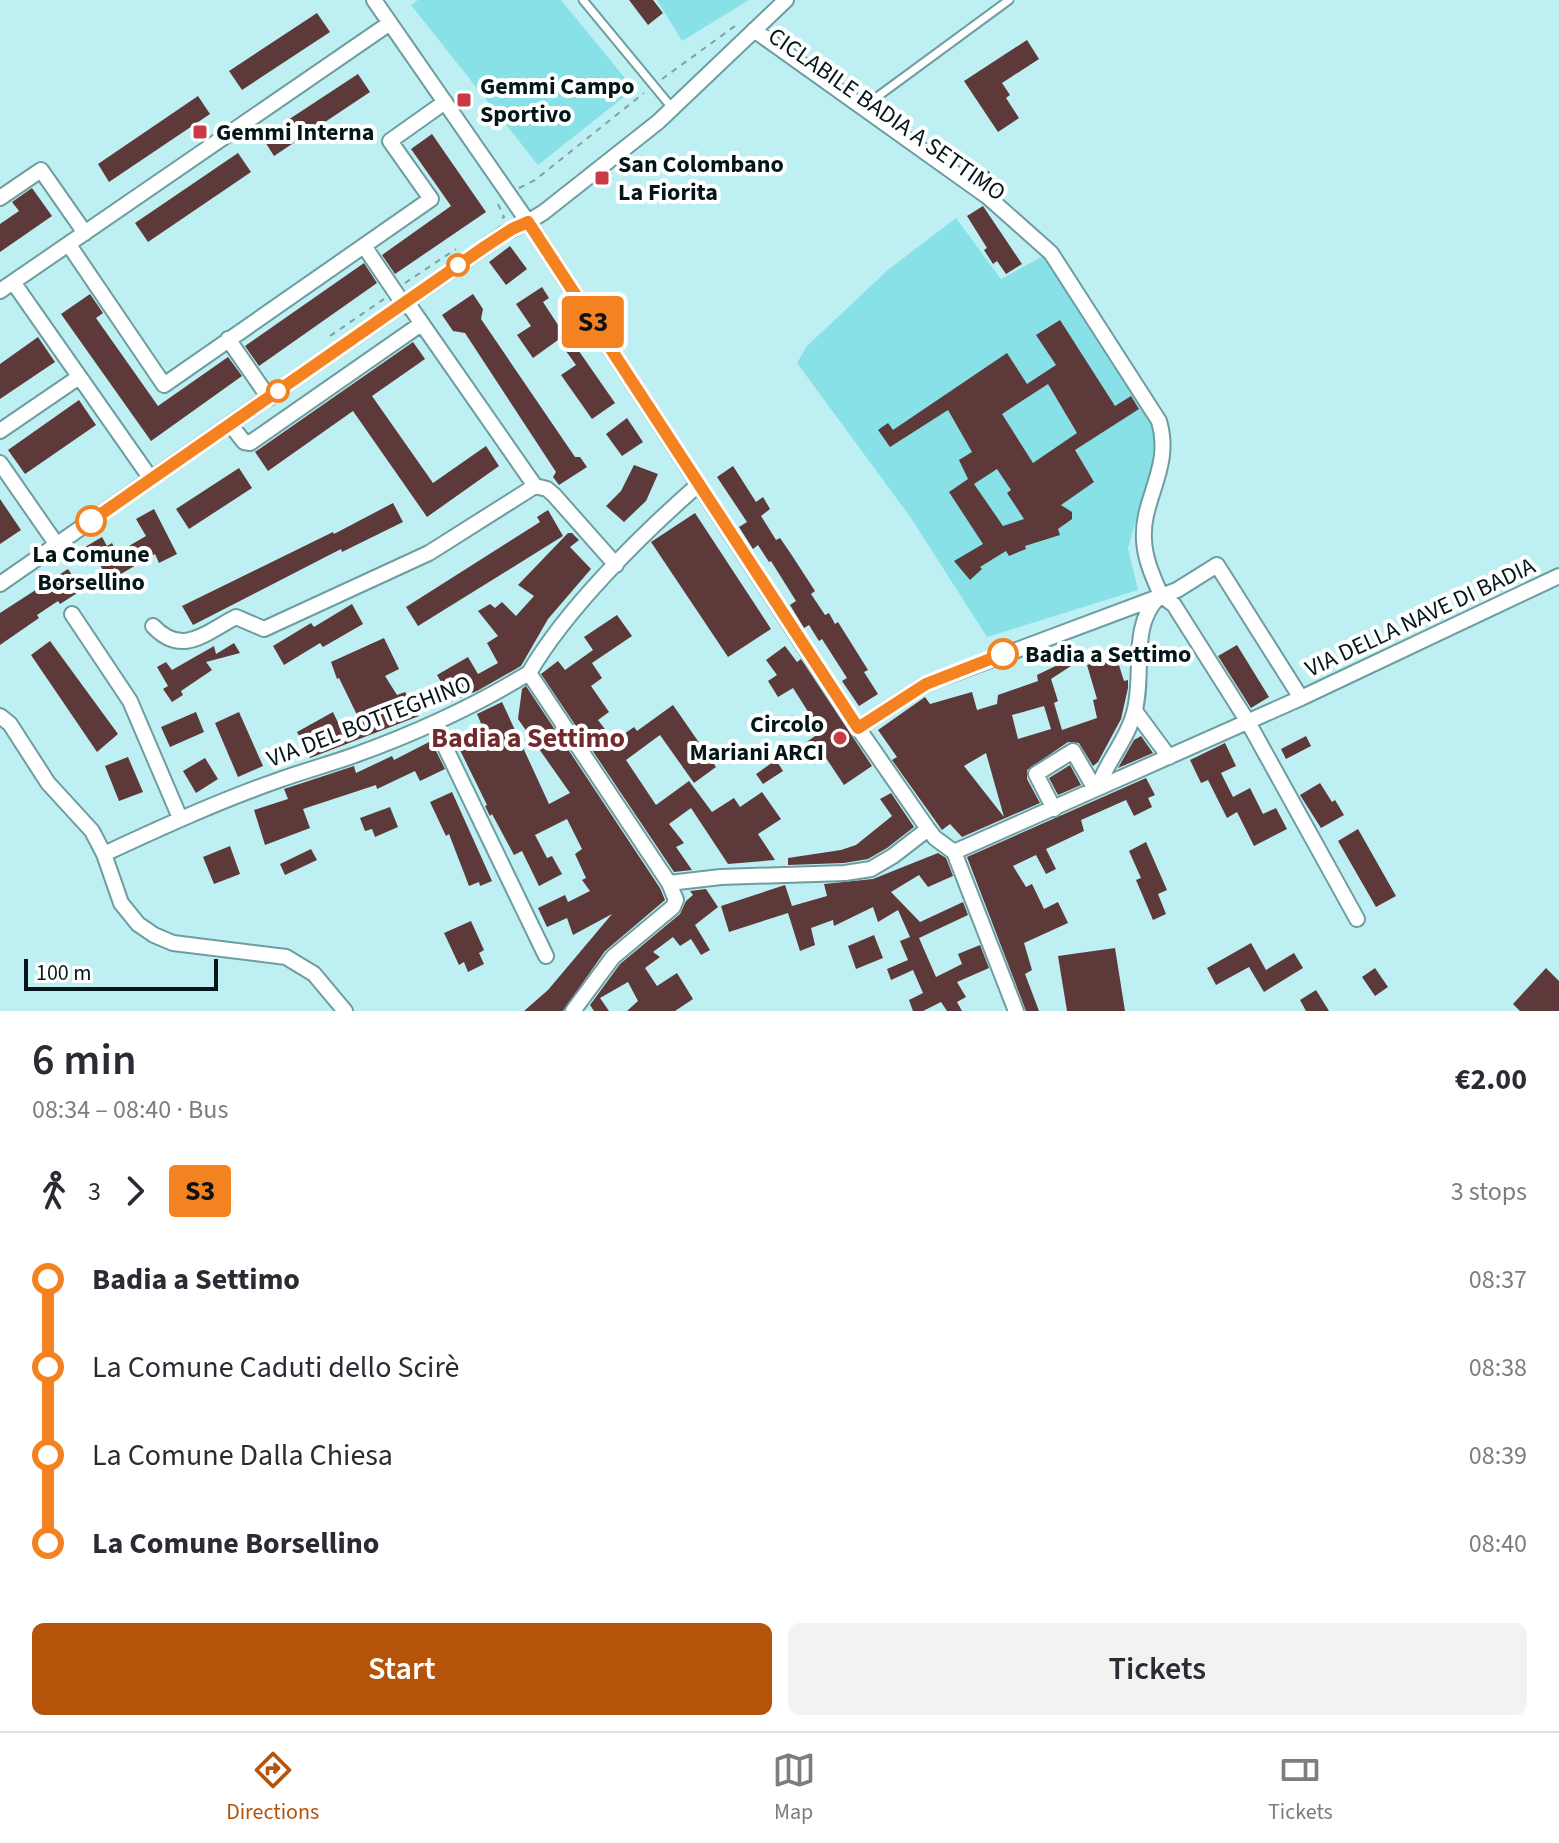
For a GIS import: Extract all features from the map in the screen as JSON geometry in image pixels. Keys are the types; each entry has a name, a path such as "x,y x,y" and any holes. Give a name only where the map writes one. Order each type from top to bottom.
{"street":[{"path":"374,0 528,222 858,728 928,829 954,852 1016,1011"},
{"path":"0,584 505,233 528,222 613,159 673,109 786,0"},
{"path":"0,291 390,23"},
{"path":"751,33 988,197 1051,253 1159,421 1163,451 1144,540 1151,573 1161,595 1174,605 1248,722 1357,919"},
{"path":"69,245 164,385 431,199 390,141 445,102"},
{"path":"0,198 41,170 85,233"},
{"path":"364,246 535,486"},
{"path":"13,282 151,479"},
{"path":"230,424 244,442 250,443 421,324"},
{"path":"228,339 269,398"},
{"path":"0,431 79,377"},
{"path":"0,463 57,545"},
{"path":"573,1011 613,957 673,907 676,900 669,883 529,673 556,633 616,565 698,485"},
{"path":"153,626 168,640 178,643 199,637 236,617 264,629 429,553 535,486 541,486 554,495 616,565"},
{"path":"858,728 926,684 1177,590 1217,565 1301,698 954,852"},
{"name":"VIA DELLA NAVE DI BADIA","path":"1301,698 1559,576"},
{"path":"1097,788 1123,742 1135,711 1144,617 1161,595"},
{"path":"72,614 130,701 180,818"},
{"name":"VIA DEL BOTTEGHINO","path":"104,854 223,801 434,724 477,704 529,673"},
{"path":"1135,711 1169,757"},
{"path":"0,716 10,724 48,783 92,831 104,854 121,903 133,918 154,935 186,945 286,957 314,974 345,1011"},
{"path":"434,724 546,956"},
{"path":"1054,809 1036,774 1073,751 1097,788"},
{"path":"669,883 871,869 928,829"}],"lane":[{"path":"583,0 673,109"},
{"path":"862,108 1009,0"}],"path":[{"name":"CICLABILE BADIA A SETTIMO","path":"509,195 535,180 654,85 735,26 751,33"},
{"path":"491,225 504,217 497,205 509,195"},
{"path":"395,291 465,243"}],"shaded area":[{"path":"418,0 561,0 634,89 538,165 411,5"},
{"path":"657,0 749,0 682,41"},
{"path":"956,218 1001,279 1045,255 1153,426 1156,451 1128,548 1138,590 987,637 911,518 797,363 807,346 889,269"}],"building":[{"path":"629,0 653,0 663,13 648,25"},
{"path":"317,13 330,32 242,90 229,71"},
{"path":"1027,40 1039,59 1002,83 1010,95 1006,98 1019,118 998,132 964,81"},
{"path":"358,74 370,92 274,156 262,137"},
{"path":"198,96 210,114 109,182 98,164"},
{"path":"432,134 486,212 395,274 382,255 451,206 411,149"},
{"path":"238,153 251,172 148,242 135,223"},
{"path":"987,170 1004,185 997,191 977,177"},
{"path":"32,188 52,216 0,252 0,224 19,211 12,202"},
{"path":"983,206 1022,264 1006,274 997,261 993,264 967,216"},
{"path":"510,246 527,269 506,285 489,262"},
{"path":"364,263 377,283 259,366 245,346"},
{"path":"542,287 549,298 543,302 560,328 569,321 582,339 574,344 615,403 592,419 561,375 576,365 558,340 533,358 517,335 531,326 516,304"},
{"path":"90,294 103,313 96,318 158,406 228,357 242,376 151,441 61,314"},
{"path":"473,294 483,309 481,319 575,457 580,457 587,467 559,485 553,477 556,472 465,333 453,331 442,315"},
{"path":"1060,320 1115,406 1131,396 1139,409 1075,450 1094,482 1061,505 1072,512 1072,519 1058,529 1060,535 1025,546 1026,549 1009,556 1006,551 980,567 982,569 970,580 954,561 983,544 949,492 968,479 959,460 972,452 948,410 890,447 878,430 888,423 893,430 1007,353 1027,384 1056,365 1036,335","holes":["1048,384 1077,433 1033,463 1002,414","997,469 1011,490 1007,493 1024,519 1003,526 974,484"]},
{"path":"38,337 55,362 0,399 0,364"},
{"path":"413,342 425,359 372,396 433,483 486,446 499,466 427,517 353,411 268,471 255,452"},
{"path":"79,400 96,425 25,474 8,450"},
{"path":"627,418 643,442 622,456 606,434"},
{"path":"634,465 658,474 646,501 624,522 606,506 621,491"},
{"path":"733,466 756,502 763,497 770,509 761,516 776,540 780,538 815,591 811,594 825,615 829,613 835,624 838,622 868,670 864,672 878,694 859,706 842,681 847,678 822,639 819,641 809,625 804,628 790,605 796,601 771,561 758,545 753,549 739,527 747,522 717,477"},
{"path":"239,468 252,488 189,529 176,509"},
{"path":"0,499 21,530 0,544"},
{"path":"393,503 403,522 342,552 341,549 193,625 182,606 334,534"},
{"path":"154,509 177,554 159,563 155,554 109,581 85,547 102,537 107,546 112,543 117,553 146,536 136,519"},
{"path":"548,510 563,536 418,626 406,607 540,522 537,517"},
{"path":"695,513 771,629 728,657 651,542"},
{"path":"568,533 579,540 570,547 591,569 548,619 521,666 452,701 437,675 468,657 478,674 498,663 487,643 498,636 478,611 490,604 495,608 502,602 516,616 534,596 518,585"},
{"path":"68,569 82,590 37,615 39,618 0,645 0,613"},
{"path":"352,604 363,624 323,647 320,643 284,665 273,646 311,623 314,627"},
{"path":"617,615 632,636 592,663 602,678 591,686 609,712 598,720 614,741 634,727 637,731 673,705 716,767 694,783 660,735 626,760 656,805 689,781 712,812 734,798 740,807 762,792 781,819 758,834 775,860 728,864 691,808 669,824 684,843 676,847 692,870 674,872 541,674 558,661 565,670 593,650 584,637"},
{"path":"384,638 399,669 385,676 397,695 405,692 419,716 310,758 297,732 333,712 341,729 360,721 331,662"},
{"path":"50,641 118,734 97,752 31,655"},
{"path":"234,643 240,653 206,662 212,670 181,691 183,695 172,702 163,689 168,686 157,667 166,662 172,670 214,646 216,654"},
{"path":"1237,645 1269,697 1251,708 1218,656"},
{"path":"785,646 797,662 801,659 872,766 844,785 820,749 810,756 802,745 821,732 793,688 778,697 768,681 777,675 766,660"},
{"path":"1116,656 1124,681 1128,680 1121,719 1098,762 1093,766 1079,743 1068,742 1027,770 1027,779 1040,803 962,837 950,824 942,830 892,760 897,757 878,730 925,697 930,704 972,692 977,710 997,704 998,695 1038,681 1037,675 1068,660 1071,666 1051,679 1062,730 1097,718 1093,700 1097,699 1087,665","holes":["1044,706 1051,729 1018,739 1012,715","986,753 1004,817 964,766"]},
{"path":"526,686 665,900 605,951 563,1011 524,1011 548,990 612,914 573,935 567,918 547,927 538,908 565,895 568,902 590,891 582,880 586,878 575,854 582,849 567,819 535,835 547,858 552,856 562,874 539,886 522,851 514,855 492,814 490,816 456,742 483,728 477,714 502,702 549,804 570,793 518,719 522,689"},
{"path":"196,712 204,732 170,747 161,727"},
{"path":"239,712 263,766 238,777 215,723"},
{"path":"1141,736 1153,753 1118,768 1134,740"},
{"path":"1306,736 1311,746 1286,759 1281,749"},
{"path":"431,741 445,769 420,781 415,771 377,789 376,785 303,809 310,828 265,845 254,810 288,799 284,789 354,766 356,773 392,756 394,760"},
{"path":"1225,743 1236,766 1221,773 1233,797 1250,788 1263,814 1276,808 1287,829 1254,846 1237,812 1227,818 1208,780 1201,783 1190,760"},
{"path":"128,757 143,792 119,801 105,766"},
{"path":"205,758 218,779 196,793 183,771"},
{"path":"776,760 783,771 763,784 756,774"},
{"path":"1070,765 1081,785 1058,795 1049,778"},
{"path":"1146,778 1155,795 1148,798 1152,807 1134,816 1126,800 1081,820 1084,831 1046,849 1056,869 1046,874 1036,855 1013,866 1026,887 1032,884 1044,909 1058,902 1068,923 1024,943 1032,970 1025,974 1039,1011 1026,1011 967,857"},
{"path":"1320,783 1344,815 1321,828 1300,795"},
{"path":"452,792 492,881 480,886 479,882 469,886 449,834 446,836 430,802"},
{"path":"891,793 914,827 887,848 868,859 788,865 788,858 856,845 892,816 880,799"},
{"path":"390,807 398,827 375,837 372,829 365,831 360,818"},
{"path":"1358,829 1396,896 1376,907 1338,841"},
{"path":"1146,842 1167,890 1158,894 1166,914 1153,920 1136,880 1141,878 1129,851"},
{"path":"230,846 240,874 214,884 203,857"},
{"path":"311,849 317,860 285,875 280,864"},
{"path":"938,853 946,858 953,876 928,887 919,875 891,892 920,922 963,902 968,915 919,938 936,977 962,964 958,954 980,945 989,968 957,982 966,997 957,1002 962,1011 947,1011 941,1002 923,1011 913,1011 909,1000 923,993 913,970 891,980 887,969 908,960 900,941 910,937 898,910 878,922 873,907 834,926 833,920 811,928 815,945 800,951 788,913 729,932 721,906 785,885 792,906 827,896 824,884 873,879"},
{"path":"706,889 718,907 695,925 710,950 701,955 691,939 680,946 673,937 653,952 660,957 645,968 657,986 677,973 693,999 675,1011 627,1011 638,1001 628,982 600,998 609,1011 594,1011 590,1005 620,964 680,914 693,895 690,891"},
{"path":"471,921 484,950 479,953 484,964 468,972 464,962 459,965 444,933"},
{"path":"874,935 883,958 856,969 848,946"},
{"path":"1251,943 1266,970 1294,953 1303,968 1264,992 1249,967 1216,985 1207,968"},
{"path":"1115,948 1125,1011 1067,1011 1058,956"},
{"path":"1375,968 1388,987 1375,996 1362,977"},
{"path":"1546,968 1559,981 1559,1011 1520,1011 1513,1004"},
{"path":"1316,990 1329,1011 1306,1011 1300,1000"}],"bus line":[{"name":"S3","path":"91,521 486,246 528,222 858,728 926,684 1003,654"}],"place":[{"name":"Gemmi Campo Sportivo","path":"464,100"},
{"name":"Gemmi Interna","path":"200,132"},
{"name":"San Colombano La Fiorita","path":"602,178"},
{"name":"La Comune Borsellino","path":"91,521"},
{"name":"Badia a Settimo","path":"1003,654"},
{"name":"Circolo Mariani ARCI","path":"840,738"}],"district":[{"name":"Badia a Settimo","path":"528,737"}]}
